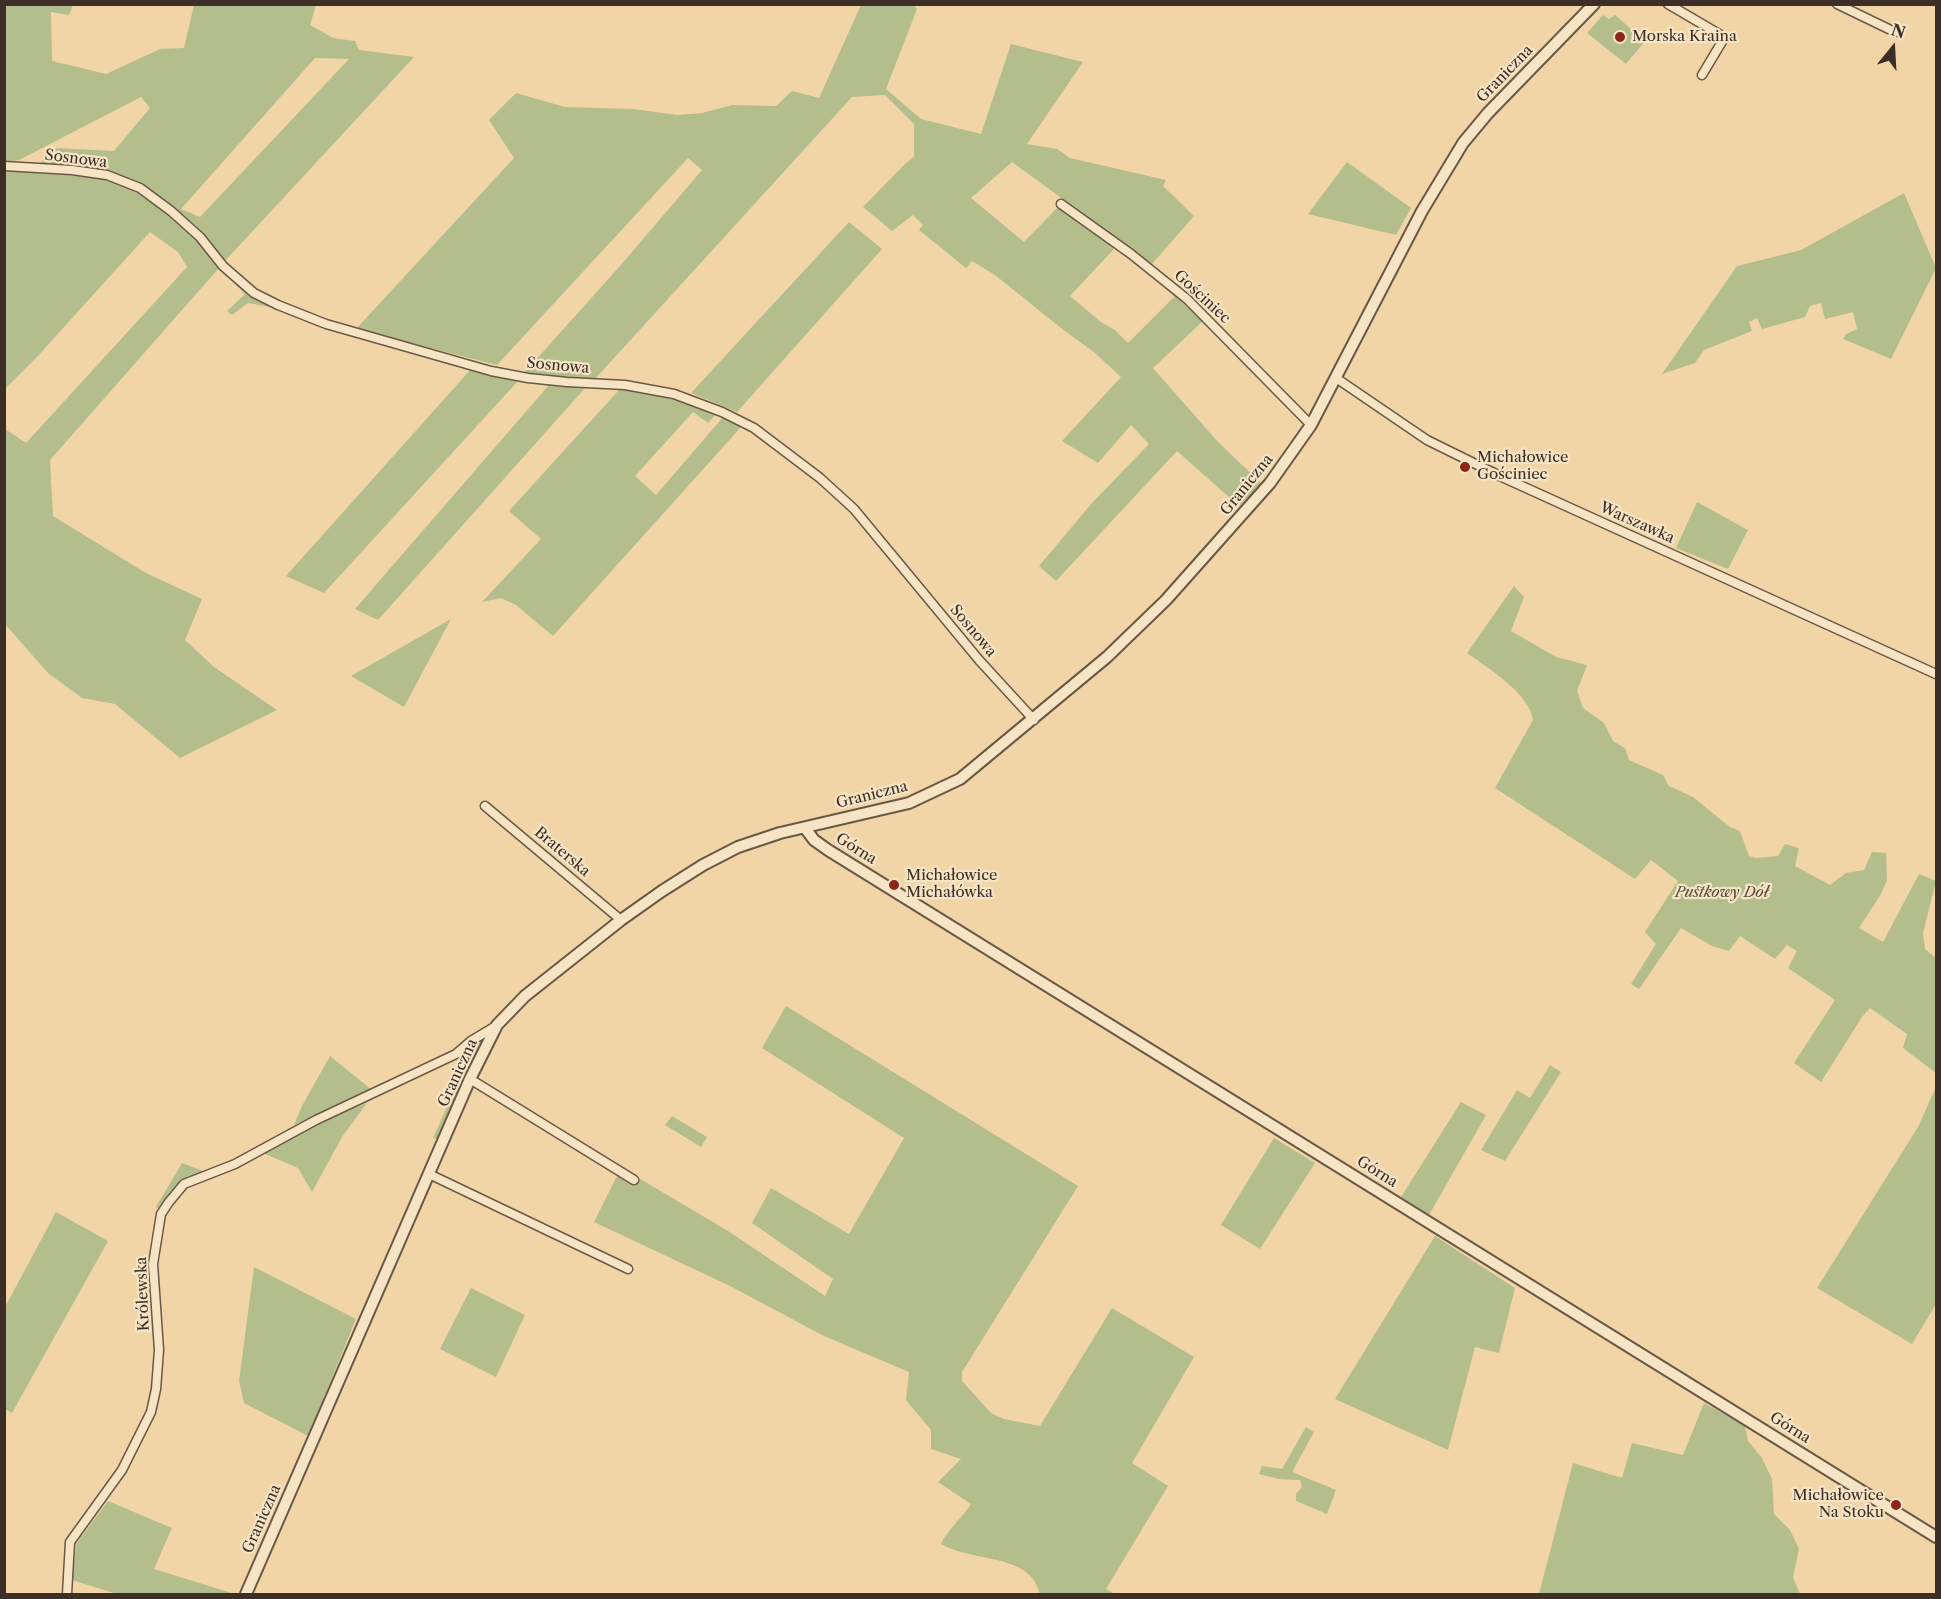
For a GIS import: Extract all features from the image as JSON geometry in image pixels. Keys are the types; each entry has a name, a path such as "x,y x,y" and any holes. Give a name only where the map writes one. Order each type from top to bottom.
{"street":[{"name":"Graniczna","path":"246,1594 470,1079 497,1025 525,996 621,920 703,865 738,847 909,803 960,780 1107,657 1166,600 1270,483 1311,424 1422,211 1463,143 1488,112 1594,4"},
{"path":"1668,4 1719,34 1723,40 1702,75"},
{"path":"1837,4 1894,32"},
{"name":"Sosnowa","path":"4,166 72,170 107,175 140,188 200,237 223,266 254,293 326,324 492,371 538,379 625,385 674,394 722,412 754,428 820,478 854,509 979,660 1034,720"},
{"name":"Gościniec","path":"1061,204 1131,254 1187,299 1311,424"},
{"name":"Warszawka","path":"1336,378 1427,440 1503,477 1936,674"},
{"name":"Braterska","path":"485,806 621,920"},
{"name":"Górna","path":"805,828 814,840 828,850 1936,1537"},
{"name":"Królewska","path":"67,1594 70,1542 122,1470 151,1412 156,1389 159,1350 153,1264 160,1214 169,1202 184,1184 235,1164 316,1120 456,1054 471,1041 497,1025"},
{"path":"470,1079 634,1180"},
{"path":"429,1174 628,1269"}],"green space":[{"path":"5,5 73,5 69,15 51,12 52,61 106,74 160,49 184,48 194,5 316,5 310,25 333,38 355,41 359,50 414,57 224,262 135,183 106,170 38,165 56,148 114,151 150,108 141,97 19,160 5,162","holes":["315,58 349,59 200,217 181,209"]},
{"path":"861,5 914,5 917,9 886,89 921,119 981,134 1011,44 1083,62 1027,144 1057,149 1070,158 1166,180 1163,186 1194,216 1152,264 1012,162 971,198 1024,242 1059,206 1114,249 1070,296 1101,322 1115,330 1128,343 1175,296 1203,321 1153,368 1218,442 1262,484 1239,506 1177,451 1056,581 1039,566 1092,503 1149,444 1131,425 1098,463 1062,441 1121,377 1095,353 995,275 972,261 966,268 919,230 923,225 913,215 892,231 863,207 914,157 914,124 885,95 852,97 594,380 524,373 702,170 688,158 497,365 356,329 514,158 489,120 516,93 565,107 633,109 677,115 702,113 732,105 776,106 792,91 819,98"},
{"path":"1603,15 1609,19 1615,15 1645,41 1626,64 1587,33"},
{"path":"1347,162 1411,208 1396,235 1308,214"},
{"path":"4,170 104,176 126,185 167,213 195,236 221,266 282,309 248,303 232,315 227,311 245,294 219,268 50,460 53,516 146,573 202,599 185,640 214,667 277,710 180,758 115,704 82,698 48,673 5,624 5,429 26,443 187,267 178,252 150,232 5,389 5,393"},
{"path":"1904,193 1936,268 1891,359 1843,339 1846,334 1857,329 1853,312 1825,319 1821,303 1810,306 1805,317 1762,329 1757,318 1749,322 1752,331 1704,350 1695,363 1662,374 1737,266 1801,250"},
{"path":"849,222 882,249 737,412 691,393"},
{"path":"472,368 518,381 324,593 286,576"},
{"path":"549,385 586,387 378,620 355,609"},
{"path":"619,390 657,395 717,413 708,423 693,412 635,476 656,495 724,416 742,426 553,636 516,605 501,598 482,602 541,539 509,511"},
{"path":"1697,502 1748,530 1728,569 1676,548"},
{"name":"Pustkowy Dół","path":"1514,586 1524,597 1511,631 1556,657 1587,665 1577,691 1583,708 1604,723 1613,741 1625,748 1629,760 1663,775 1669,786 1693,797 1730,827 1740,831 1749,856 1756,858 1778,856 1785,844 1799,848 1795,866 1830,885 1846,873 1864,870 1872,852 1886,853 1887,880 1881,894 1859,928 1883,942 1919,874 1936,881 1923,933 1925,949 1936,958 1936,1073 1903,1048 1907,1034 1870,1008 1821,1082 1794,1063 1835,1000 1788,968 1797,951 1787,945 1775,959 1740,936 1729,951 1712,946 1681,928 1639,989 1631,984 1656,944 1645,932 1678,881 1651,860 1635,879 1495,788 1533,720 1530,710 1516,691 1467,653"},
{"path":"451,619 404,707 351,676"},
{"path":"786,1006 1078,1186 962,1372 962,1381 991,1413 1004,1419 1040,1426 1112,1308 1194,1357 1132,1463 1168,1486 1106,1589 1115,1594 1040,1594 1032,1578 1014,1565 964,1553 941,1544 971,1504 938,1482 961,1459 931,1449 931,1430 906,1400 909,1372 824,1336 730,1286 594,1222 617,1176 632,1185 637,1177 728,1231 825,1296 833,1279 752,1223 771,1188 849,1234 904,1138 762,1048"},
{"path":"480,1041 484,1041 437,1139 433,1138 469,1059 462,1057"},
{"path":"330,1056 372,1090 294,1125 302,1106"},
{"path":"1550,1065 1561,1072 1505,1161 1481,1150 1517,1090 1530,1098"},
{"path":"1936,1087 1936,1304 1912,1344 1817,1288 1918,1127"},
{"path":"1461,1102 1486,1115 1429,1215 1401,1197"},
{"path":"367,1103 342,1137 312,1192 298,1168 263,1153 340,1114"},
{"path":"672,1116 707,1137 701,1147 665,1125"},
{"path":"1274,1138 1315,1163 1260,1249 1221,1225"},
{"path":"182,1163 203,1171 183,1181 161,1210 156,1207"},
{"path":"56,1212 108,1241 12,1413 5,1409 5,1307"},
{"path":"1435,1236 1515,1288 1499,1353 1475,1347 1448,1450 1335,1399"},
{"path":"254,1267 356,1319 308,1436 244,1403 239,1381"},
{"path":"471,1288 525,1315 496,1377 440,1349"},
{"path":"1704,1403 1745,1426 1748,1441 1762,1458 1772,1479 1774,1514 1790,1530 1799,1549 1793,1577 1800,1594 1539,1594 1573,1463 1622,1478 1632,1443 1683,1455"},
{"path":"1306,1427 1314,1432 1292,1472 1336,1490 1327,1514 1296,1501 1296,1494 1302,1487 1300,1480 1279,1479 1259,1474 1262,1466 1282,1469"},
{"path":"108,1501 172,1528 154,1569 235,1594 117,1594 72,1580 76,1544"}],"place":[{"name":"Morska Kraina","path":"1620,37"},
{"name":"Michałowice Gościniec","path":"1465,467"},
{"name":"Michałowice Michałówka","path":"894,885"},
{"name":"Michałowice Na Stoku","path":"1896,1505"}]}
